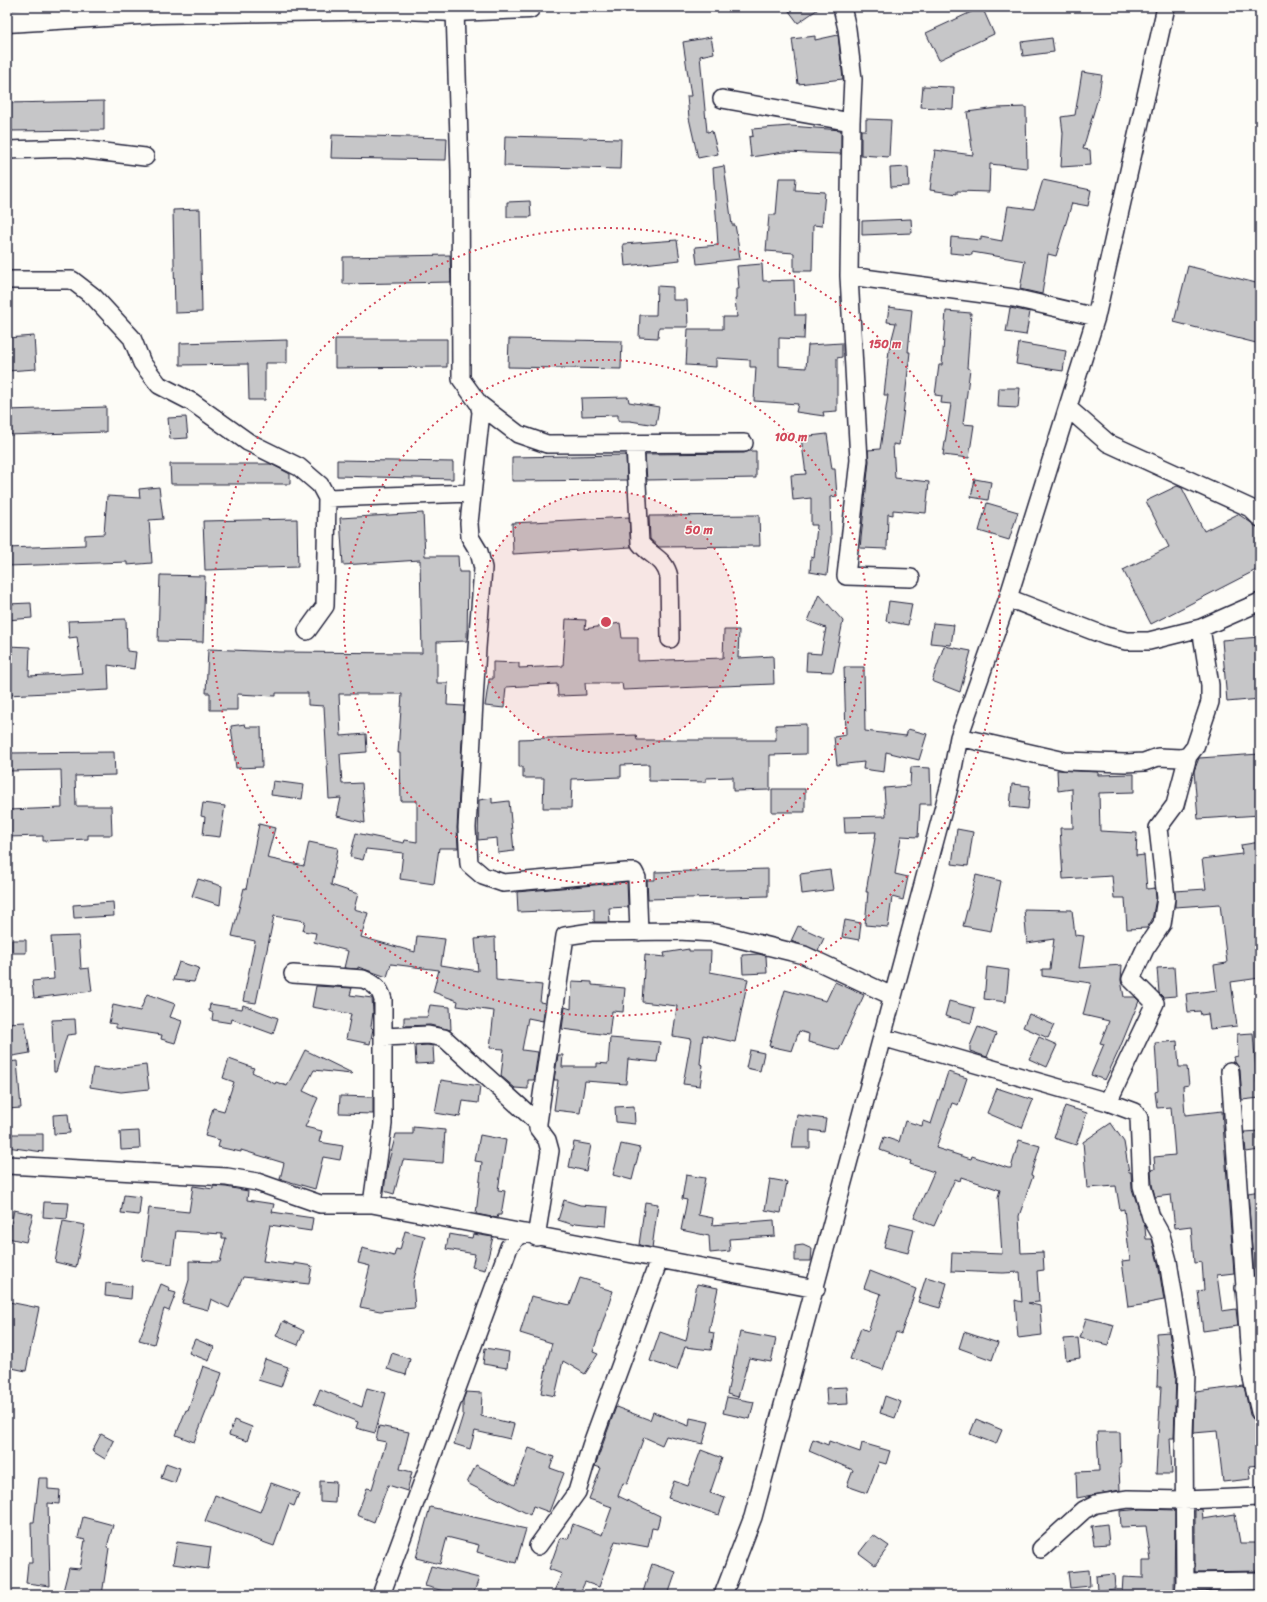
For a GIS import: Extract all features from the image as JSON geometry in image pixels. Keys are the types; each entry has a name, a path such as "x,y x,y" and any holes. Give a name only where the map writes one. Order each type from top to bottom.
{"street":[{"path":"7,21 156,10 403,8 455,10 529,7"},
{"path":"842,7 847,29 853,78 849,276 859,460 846,576 911,578"},
{"path":"723,1595 753,1517 816,1289 892,996 950,784 959,737 1008,598 1096,317 1166,7"},
{"path":"455,10 460,171 461,379 479,404 518,434 547,444 744,443"},
{"path":"722,99 851,122"},
{"path":"7,150 71,148 145,157"},
{"path":"849,276 1014,298 1096,317"},
{"path":"7,280 72,280 94,297 132,338 142,363 159,385 192,402 248,442 300,467 320,485 326,498 324,606 307,631"},
{"path":"479,404 481,412 469,523 470,537 480,552 483,568 476,648 467,828 469,864 483,876 503,883 634,872 638,878 639,932"},
{"path":"1068,408 1108,443 1250,508 1260,518"},
{"path":"635,444 640,543 645,550 661,561 667,568 669,577 670,639"},
{"path":"326,498 472,493"},
{"path":"1008,598 1106,636 1126,641 1149,641 1201,628 1260,602"},
{"path":"1108,1102 1155,1002 1131,980 1145,949 1162,924 1166,898 1158,828 1175,805 1188,756 1195,747 1210,702 1210,685 1201,628"},
{"path":"959,737 1065,761 1125,763 1144,762 1158,757 1180,758 1188,756"},
{"path":"531,1235 550,1151 547,1140 538,1128 538,1123 565,936 591,932 678,931 715,933 804,955 892,996"},
{"path":"293,974 363,979 374,983 381,990 384,1000 383,1124 372,1204"},
{"path":"383,1037 428,1035 444,1038 538,1123"},
{"path":"882,1037 1108,1102 1135,1112 1139,1118 1142,1186 1151,1217 1160,1235 1168,1261 1186,1374 1184,1500 1185,1588 1260,1581"},
{"path":"1230,1071 1251,1374 1260,1412"},
{"path":"7,1165 227,1177 258,1182 320,1204 372,1204 816,1289"},
{"path":"381,1595 509,1247 516,1238 531,1235"},
{"path":"538,1546 577,1492 591,1446 659,1260"},
{"path":"1244,1288 1260,1284"},
{"path":"1041,1549 1084,1510 1096,1504 1128,1499 1184,1500 1260,1497"}],"building":[{"path":"786,7 821,7 798,23"},
{"path":"982,7 994,34 939,60 926,33"},
{"path":"838,35 843,79 798,84 792,39 815,36 815,40"},
{"path":"711,37 714,53 700,56 707,132 712,131 718,154 698,158 689,118 687,96 691,96 683,42"},
{"path":"1052,38 1054,52 1023,56 1021,42"},
{"path":"1082,72 1102,75 1099,94 1083,149 1090,150 1091,165 1061,167 1063,133 1061,117 1075,115"},
{"path":"923,86 954,87 953,109 921,107"},
{"path":"104,101 104,130 7,131 7,103"},
{"path":"1026,107 1027,168 990,164 989,192 957,191 957,194 930,190 935,150 973,155 967,112 997,108"},
{"path":"866,119 891,120 889,157 861,155 861,130 866,130"},
{"path":"790,126 841,130 841,154 784,152 751,157 749,137 753,136 752,129"},
{"path":"332,135 447,138 446,160 331,158"},
{"path":"505,136 621,139 620,169 504,166"},
{"path":"724,166 732,225 735,225 740,259 697,264 695,247 718,245 713,168"},
{"path":"908,167 909,186 891,187 890,168"},
{"path":"779,178 796,178 795,190 825,192 822,226 813,225 812,271 794,271 794,253 766,251 769,215 776,215"},
{"path":"1043,180 1091,190 1088,206 1072,203 1056,256 1048,254 1042,294 1020,289 1025,261 972,252 972,255 950,253 951,237 981,240 981,237 1002,241 1008,206 1034,209"},
{"path":"530,201 531,217 507,217 507,202"},
{"path":"200,209 202,312 175,313 173,210"},
{"path":"911,219 912,233 862,235 862,221"},
{"path":"677,240 680,260 625,266 623,244"},
{"path":"450,255 451,282 343,284 343,257"},
{"path":"762,264 763,281 794,280 795,315 805,315 804,339 779,338 779,366 806,368 808,345 842,343 842,357 837,358 837,411 823,412 824,416 796,412 798,404 754,401 756,367 750,367 750,360 716,358 716,367 686,365 688,329 723,329 723,317 737,317 735,299 736,289 739,289 737,266"},
{"path":"1188,266 1260,284 1260,344 1174,322"},
{"path":"657,286 673,287 673,300 687,300 688,327 659,327 658,338 639,337 640,315 656,315"},
{"path":"889,307 912,310 908,352 910,352 899,445 893,444 895,478 929,482 926,513 893,510 893,515 888,514 887,549 860,548 869,461 868,450 880,449 888,395 884,395 889,350 896,323 887,322"},
{"path":"1010,308 1030,312 1026,335 1006,332"},
{"path":"946,311 971,313 967,368 970,369 963,424 974,425 969,458 943,455 951,404 941,403 942,396 935,395 939,365 942,365"},
{"path":"34,336 36,369 7,371 7,338"},
{"path":"335,339 447,339 447,367 335,368"},
{"path":"509,339 622,341 621,369 508,367"},
{"path":"287,340 287,363 265,363 265,400 249,400 248,364 180,365 180,343"},
{"path":"1019,343 1066,351 1063,371 1016,364"},
{"path":"999,388 1020,388 1018,408 998,407"},
{"path":"628,397 629,402 659,407 656,425 630,421 618,421 618,415 582,416 581,398"},
{"path":"106,407 106,432 7,435 7,410"},
{"path":"186,417 188,438 170,439 168,418"},
{"path":"827,434 832,469 835,469 837,496 830,497 831,539 827,575 810,572 811,557 814,558 817,525 811,525 811,498 793,500 791,475 806,474 801,437"},
{"path":"756,451 756,478 647,480 645,454 744,453"},
{"path":"626,455 627,480 512,481 512,457"},
{"path":"337,460 453,462 453,479 337,476"},
{"path":"170,464 271,464 290,474 290,484 171,484"},
{"path":"975,479 991,482 988,500 971,497"},
{"path":"1177,486 1182,488 1204,531 1238,514 1259,528 1260,568 1151,624 1123,570 1169,547 1146,501"},
{"path":"159,487 163,519 149,520 152,563 127,565 127,562 7,566 7,548 85,545 85,535 104,534 107,496 140,498 139,489"},
{"path":"987,503 1018,512 1009,540 979,531"},
{"path":"423,513 425,556 458,556 459,572 468,572 467,641 437,642 437,683 448,683 447,705 464,706 457,828 458,848 439,848 434,884 400,879 403,853 366,849 363,860 350,857 356,833 404,843 405,840 417,842 417,801 401,801 400,753 398,753 402,694 339,694 341,736 366,734 367,752 340,754 342,784 362,783 365,823 337,816 341,798 329,799 324,706 308,705 308,693 276,693 276,696 237,694 237,710 210,710 210,693 206,693 208,649 279,652 422,653 420,560 343,565 340,518"},
{"path":"759,515 760,546 659,547 650,539 649,516"},
{"path":"629,517 631,547 513,554 512,523"},
{"path":"297,519 298,567 205,570 203,521"},
{"path":"160,575 205,576 203,642 158,641"},
{"path":"819,594 843,621 833,672 806,671 807,653 821,654 826,628 808,621"},
{"path":"889,601 912,604 908,625 886,621"},
{"path":"31,603 32,618 7,620 7,604"},
{"path":"126,619 127,651 136,652 134,669 108,665 109,690 7,695 7,646 30,647 29,676 82,673 77,637 69,638 68,621"},
{"path":"566,619 586,620 585,629 620,623 622,638 638,638 638,661 723,658 724,630 739,630 738,658 773,656 774,684 623,690 622,683 585,683 586,695 558,696 557,684 506,687 504,708 485,706 489,679 493,679 493,662 519,663 519,668 563,666"},
{"path":"933,623 954,625 951,645 930,643"},
{"path":"1260,637 1260,699 1227,702 1222,640"},
{"path":"944,646 971,651 960,692 932,681"},
{"path":"844,667 864,667 865,731 906,736 908,729 927,734 919,760 886,752 884,772 863,769 864,762 837,765 834,737 846,735"},
{"path":"245,724 246,727 261,727 262,767 236,768 231,726"},
{"path":"806,724 806,754 770,755 770,790 733,791 733,777 706,778 706,782 649,781 649,764 621,765 621,777 572,779 571,808 543,808 544,778 523,778 523,767 519,767 519,739 636,735 637,740 776,740 776,725"},
{"path":"114,752 115,775 75,776 76,806 111,806 112,835 88,835 88,839 43,841 43,836 7,837 7,810 62,808 61,770 7,771 7,753"},
{"path":"1260,754 1260,815 1198,819 1194,771 1199,758"},
{"path":"911,767 930,768 931,804 920,804 918,837 901,836 895,874 908,877 903,900 892,897 888,927 865,925 868,892 866,892 876,832 845,833 844,817 886,816 884,788 910,786"},
{"path":"1057,770 1098,772 1098,775 1134,774 1134,792 1099,793 1100,831 1137,833 1136,856 1144,855 1147,889 1155,888 1156,898 1152,920 1147,928 1127,929 1125,898 1114,898 1112,876 1063,879 1060,828 1073,828 1072,789 1058,791"},
{"path":"273,781 304,785 302,799 271,795"},
{"path":"1012,784 1030,786 1028,809 1010,807"},
{"path":"772,789 805,789 805,812 772,812"},
{"path":"492,798 492,803 509,801 514,851 498,853 497,838 478,840 479,800"},
{"path":"203,803 225,806 220,837 203,835 205,817 201,816"},
{"path":"259,824 275,828 267,858 304,866 309,842 338,848 331,885 358,894 354,909 368,913 361,937 415,952 417,936 445,939 441,965 478,971 475,939 495,937 496,980 542,985 540,1002 545,1003 543,1021 528,1018 522,1050 538,1052 534,1080 528,1080 528,1089 515,1088 501,1076 504,1049 490,1048 494,1011 457,1006 458,1001 433,992 439,970 391,964 387,977 358,967 358,969 344,968 348,951 314,942 316,933 303,931 305,921 274,916 256,1003 243,1001 255,941 232,936 244,888 246,889"},
{"path":"957,829 973,832 968,866 952,864"},
{"path":"1260,842 1260,978 1231,982 1237,1026 1210,1029 1208,1014 1201,1015 1200,1011 1188,1012 1186,994 1217,990 1214,965 1227,963 1220,904 1175,907 1175,891 1206,889 1202,859 1242,854 1241,845"},
{"path":"768,869 768,896 648,899 647,880 655,880 655,872"},
{"path":"830,870 833,890 802,894 800,874"},
{"path":"976,875 1001,881 991,931 963,926"},
{"path":"198,879 222,886 220,905 192,896"},
{"path":"627,882 628,907 609,908 610,922 594,922 594,909 518,912 517,892"},
{"path":"113,902 114,916 74,918 73,905"},
{"path":"1024,909 1072,910 1075,935 1084,936 1079,968 1122,965 1121,980 1124,997 1135,997 1139,1001 1105,1080 1091,1075 1104,1044 1100,1043 1109,1021 1083,1015 1091,983 1042,976 1042,969 1050,969 1054,939 1027,943"},
{"path":"845,920 861,923 859,940 842,937"},
{"path":"798,926 824,938 818,951 791,941"},
{"path":"79,936 81,969 89,968 92,991 34,998 32,981 54,979 51,937"},
{"path":"12,940 26,940 26,953 12,953"},
{"path":"689,949 689,951 711,951 710,972 748,979 735,1042 703,1035 700,1064 703,1065 700,1086 683,1084 691,1039 673,1036 677,1006 642,1002 645,955 665,957 664,953"},
{"path":"759,954 766,956 767,973 743,974 742,955"},
{"path":"179,962 199,968 194,982 173,980"},
{"path":"987,967 1009,970 1006,1002 984,999"},
{"path":"1174,967 1176,996 1163,997 1159,993 1157,968"},
{"path":"572,981 592,982 592,985 625,988 623,1012 612,1011 609,1035 562,1029 565,1007 571,1009"},
{"path":"835,982 864,995 839,1050 808,1042 809,1034 799,1031 792,1051 769,1046 785,990 826,1001"},
{"path":"316,986 352,988 350,995 372,998 373,1012 371,1027 373,1029 370,1044 346,1039 351,1014 312,1007"},
{"path":"147,994 175,1004 170,1017 182,1021 175,1043 161,1039 162,1035 116,1028 116,1024 109,1023 113,1005 140,1011"},
{"path":"949,1001 975,1008 971,1023 945,1016"},
{"path":"210,1004 242,1009 243,1005 278,1018 273,1034 232,1019 231,1023 212,1020 213,1013 209,1011"},
{"path":"430,1005 450,1007 451,1030 430,1025 404,1026 404,1017 427,1017"},
{"path":"1029,1014 1054,1025 1048,1038 1023,1027"},
{"path":"75,1019 76,1034 67,1035 56,1072 54,1072 52,1020"},
{"path":"25,1022 30,1053 7,1057 7,1023"},
{"path":"978,1027 996,1034 987,1057 970,1051 970,1046"},
{"path":"1253,1033 1257,1083 1260,1083 1260,1098 1242,1100 1240,1070 1234,1057 1238,1056 1237,1034"},
{"path":"1039,1037 1057,1045 1047,1067 1029,1059"},
{"path":"610,1038 660,1042 657,1062 628,1059 626,1084 585,1081 580,1113 554,1110 558,1080 554,1080 558,1055 563,1055 562,1067 597,1067 597,1063 608,1064"},
{"path":"1177,1041 1179,1067 1187,1067 1189,1085 1183,1086 1185,1115 1222,1111 1234,1273 1217,1275 1222,1311 1236,1309 1238,1326 1203,1331 1198,1291 1204,1290 1202,1262 1194,1263 1191,1226 1175,1228 1171,1195 1155,1197 1152,1184 1151,1170 1155,1169 1154,1157 1175,1155 1171,1107 1157,1108 1155,1092 1158,1091 1155,1043"},
{"path":"415,1046 433,1046 434,1063 416,1064"},
{"path":"305,1050 352,1073 314,1070 303,1091 318,1098 305,1127 322,1131 319,1142 343,1146 340,1160 323,1157 315,1189 280,1179 284,1163 241,1150 241,1152 218,1147 220,1140 205,1136 213,1108 224,1111 234,1082 223,1078 229,1059 254,1068 252,1072 275,1084 276,1082 287,1086"},
{"path":"750,1050 764,1053 760,1071 746,1068"},
{"path":"17,1061 21,1108 7,1109 7,1062"},
{"path":"146,1065 149,1089 121,1092 90,1087 93,1068 108,1070"},
{"path":"948,1072 967,1078 958,1105 952,1103 936,1148 971,1159 972,1156 1011,1168 1019,1140 1040,1146 1031,1175 1033,1176 1019,1216 1021,1253 1043,1252 1044,1270 1037,1271 1039,1302 1028,1303 1040,1306 1042,1335 1018,1338 1015,1300 1022,1302 1020,1272 1003,1273 951,1271 952,1252 1002,1254 998,1197 1000,1190 961,1177 960,1181 955,1179 934,1226 914,1218 934,1172 910,1164 911,1161 880,1150 884,1137 899,1142 905,1121 922,1126 923,1121 931,1124"},
{"path":"441,1080 480,1086 478,1103 463,1101 460,1117 435,1113"},
{"path":"997,1088 1033,1100 1022,1128 987,1113"},
{"path":"340,1096 373,1097 373,1114 339,1113"},
{"path":"634,1106 635,1124 616,1122 615,1107"},
{"path":"1065,1106 1087,1113 1076,1145 1054,1138"},
{"path":"68,1114 70,1133 54,1134 53,1115"},
{"path":"797,1115 826,1119 824,1132 810,1130 810,1148 792,1148"},
{"path":"1111,1123 1124,1142 1129,1172 1131,1172 1132,1189 1145,1227 1146,1239 1152,1239 1158,1263 1164,1300 1128,1307 1122,1261 1130,1260 1124,1209 1120,1210 1116,1186 1087,1188 1083,1142"},
{"path":"413,1127 445,1130 443,1163 403,1160 394,1194 384,1191 387,1168 396,1134 413,1134"},
{"path":"139,1131 140,1149 121,1150 120,1132"},
{"path":"1260,1131 1260,1150 1246,1152 1244,1132"},
{"path":"7,1134 43,1134 43,1152 7,1147"},
{"path":"480,1135 506,1140 498,1190 505,1191 501,1215 498,1215 497,1218 476,1214 482,1162 475,1161"},
{"path":"574,1142 591,1145 586,1171 569,1167"},
{"path":"621,1144 640,1148 632,1180 613,1175"},
{"path":"686,1175 705,1178 698,1215 713,1218 712,1225 774,1220 775,1236 729,1239 730,1251 710,1253 709,1236 681,1230 687,1200 682,1199"},
{"path":"770,1179 787,1182 781,1213 765,1210"},
{"path":"193,1186 213,1189 213,1186 226,1187 248,1191 247,1200 274,1204 272,1212 313,1218 311,1231 270,1225 263,1261 312,1266 309,1284 243,1277 229,1308 211,1299 208,1310 182,1303 189,1280 189,1261 220,1262 226,1238 222,1238 222,1234 176,1231 172,1264 142,1260 149,1208 189,1212"},
{"path":"1260,1191 1260,1274 1254,1275 1248,1193"},
{"path":"124,1195 141,1197 139,1215 121,1213"},
{"path":"564,1200 580,1205 608,1207 606,1226 575,1223 574,1225 558,1220"},
{"path":"44,1202 69,1203 67,1219 43,1217"},
{"path":"645,1202 658,1204 652,1248 639,1245"},
{"path":"14,1210 33,1214 26,1242 8,1238"},
{"path":"63,1221 85,1225 76,1267 55,1262"},
{"path":"890,1224 914,1230 908,1253 884,1247"},
{"path":"405,1231 425,1236 413,1283 415,1308 380,1311 360,1307 370,1266 358,1263 362,1248 394,1256 396,1249 400,1250"},
{"path":"449,1234 472,1238 473,1234 493,1237 485,1270 472,1267 475,1254 446,1249"},
{"path":"803,1245 812,1249 811,1261 795,1261 795,1246"},
{"path":"870,1271 916,1289 901,1334 896,1332 883,1370 850,1359 861,1328 868,1331 881,1294 864,1288"},
{"path":"926,1277 947,1283 940,1308 918,1302"},
{"path":"580,1278 600,1284 599,1287 613,1291 593,1352 598,1354 585,1374 563,1361 555,1396 541,1393 545,1369 552,1343 520,1333 531,1296 570,1305"},
{"path":"106,1283 132,1286 131,1299 105,1296"},
{"path":"161,1284 170,1288 169,1291 176,1293 169,1311 164,1309 154,1344 139,1340"},
{"path":"697,1284 718,1288 709,1332 714,1333 711,1350 685,1347 677,1370 650,1361 660,1332 686,1341"},
{"path":"1260,1294 1260,1324 1258,1324 1256,1295"},
{"path":"9,1302 39,1308 26,1371 7,1367 7,1312"},
{"path":"1086,1318 1114,1325 1108,1345 1080,1338"},
{"path":"283,1321 304,1331 298,1345 276,1336"},
{"path":"740,1332 776,1339 771,1362 749,1358 738,1397 727,1394"},
{"path":"964,1332 998,1343 992,1360 959,1348"},
{"path":"1169,1332 1176,1375 1174,1438 1170,1438 1172,1474 1156,1474 1161,1386 1157,1386 1158,1360 1156,1333"},
{"path":"1078,1338 1080,1358 1066,1360 1064,1339"},
{"path":"195,1339 214,1347 209,1361 189,1353"},
{"path":"485,1348 509,1352 507,1368 483,1364"},
{"path":"392,1353 410,1359 406,1375 387,1369"},
{"path":"265,1359 288,1367 281,1387 258,1380"},
{"path":"203,1366 222,1373 214,1397 212,1397 194,1442 176,1435 186,1410 188,1411"},
{"path":"1244,1386 1250,1415 1253,1419 1260,1422 1260,1465 1249,1466 1251,1479 1223,1482 1217,1431 1194,1433 1195,1392"},
{"path":"847,1387 848,1404 827,1405 826,1388"},
{"path":"367,1388 386,1393 375,1433 356,1428 358,1422 314,1404 320,1389 362,1407"},
{"path":"466,1392 482,1393 481,1416 514,1424 510,1439 475,1431 470,1449 454,1444 463,1415 463,1400"},
{"path":"885,1396 901,1402 895,1418 880,1413"},
{"path":"727,1397 754,1402 750,1419 723,1413"},
{"path":"616,1407 650,1420 653,1412 689,1426 690,1418 709,1422 703,1444 666,1436 662,1445 644,1437 627,1484 623,1483 618,1496 660,1516 657,1529 652,1528 648,1547 615,1541 599,1587 585,1582 579,1595 552,1595 562,1574 549,1569 560,1538 568,1539 573,1524 602,1535 612,1507 589,1499 601,1468 595,1466"},
{"path":"976,1419 1002,1430 996,1444 970,1434"},
{"path":"234,1420 252,1427 247,1441 229,1435"},
{"path":"379,1426 409,1432 400,1469 412,1472 407,1491 388,1485 374,1522 357,1515 367,1488 372,1489 386,1442 376,1440"},
{"path":"1097,1432 1120,1432 1120,1490 1077,1498 1076,1472 1099,1471"},
{"path":"101,1434 114,1441 105,1459 92,1451"},
{"path":"813,1439 828,1445 829,1441 860,1452 862,1443 890,1451 886,1464 879,1462 867,1493 847,1486 853,1470 809,1451"},
{"path":"529,1448 554,1457 550,1468 564,1473 549,1512 533,1506 530,1515 467,1483 476,1465 515,1485"},
{"path":"701,1450 722,1458 710,1493 725,1498 719,1515 668,1498 674,1481 688,1486"},
{"path":"166,1463 180,1468 175,1483 161,1478"},
{"path":"39,1478 48,1478 48,1489 60,1490 59,1504 48,1503 50,1586 26,1583 28,1563 32,1563 31,1522 34,1522"},
{"path":"320,1481 336,1482 335,1503 320,1502"},
{"path":"271,1483 299,1493 294,1506 289,1504 274,1546 205,1521 215,1495 260,1512"},
{"path":"430,1507 526,1529 516,1563 477,1552 479,1545 447,1537 440,1564 416,1558"},
{"path":"1142,1509 1175,1510 1174,1595 1122,1595 1123,1577 1143,1578 1143,1561 1151,1561 1146,1526 1121,1527 1120,1511"},
{"path":"1202,1509 1203,1519 1235,1514 1240,1543 1258,1543 1257,1561 1260,1561 1260,1571 1195,1572 1195,1510"},
{"path":"83,1517 113,1525 107,1547 109,1548 102,1595 62,1595 69,1568 80,1569 85,1540 78,1538"},
{"path":"1107,1524 1109,1544 1094,1545 1091,1526"},
{"path":"873,1535 889,1546 875,1565 859,1553"},
{"path":"177,1542 211,1547 208,1569 173,1564"},
{"path":"652,1564 676,1572 668,1595 642,1595"},
{"path":"431,1566 479,1578 473,1595 459,1595 425,1586"},
{"path":"1089,1570 1090,1586 1070,1588 1068,1572"},
{"path":"1114,1574 1115,1589 1097,1591 1096,1576"},
{"path":"1260,1591 1260,1595 1194,1595 1194,1592"}]}
